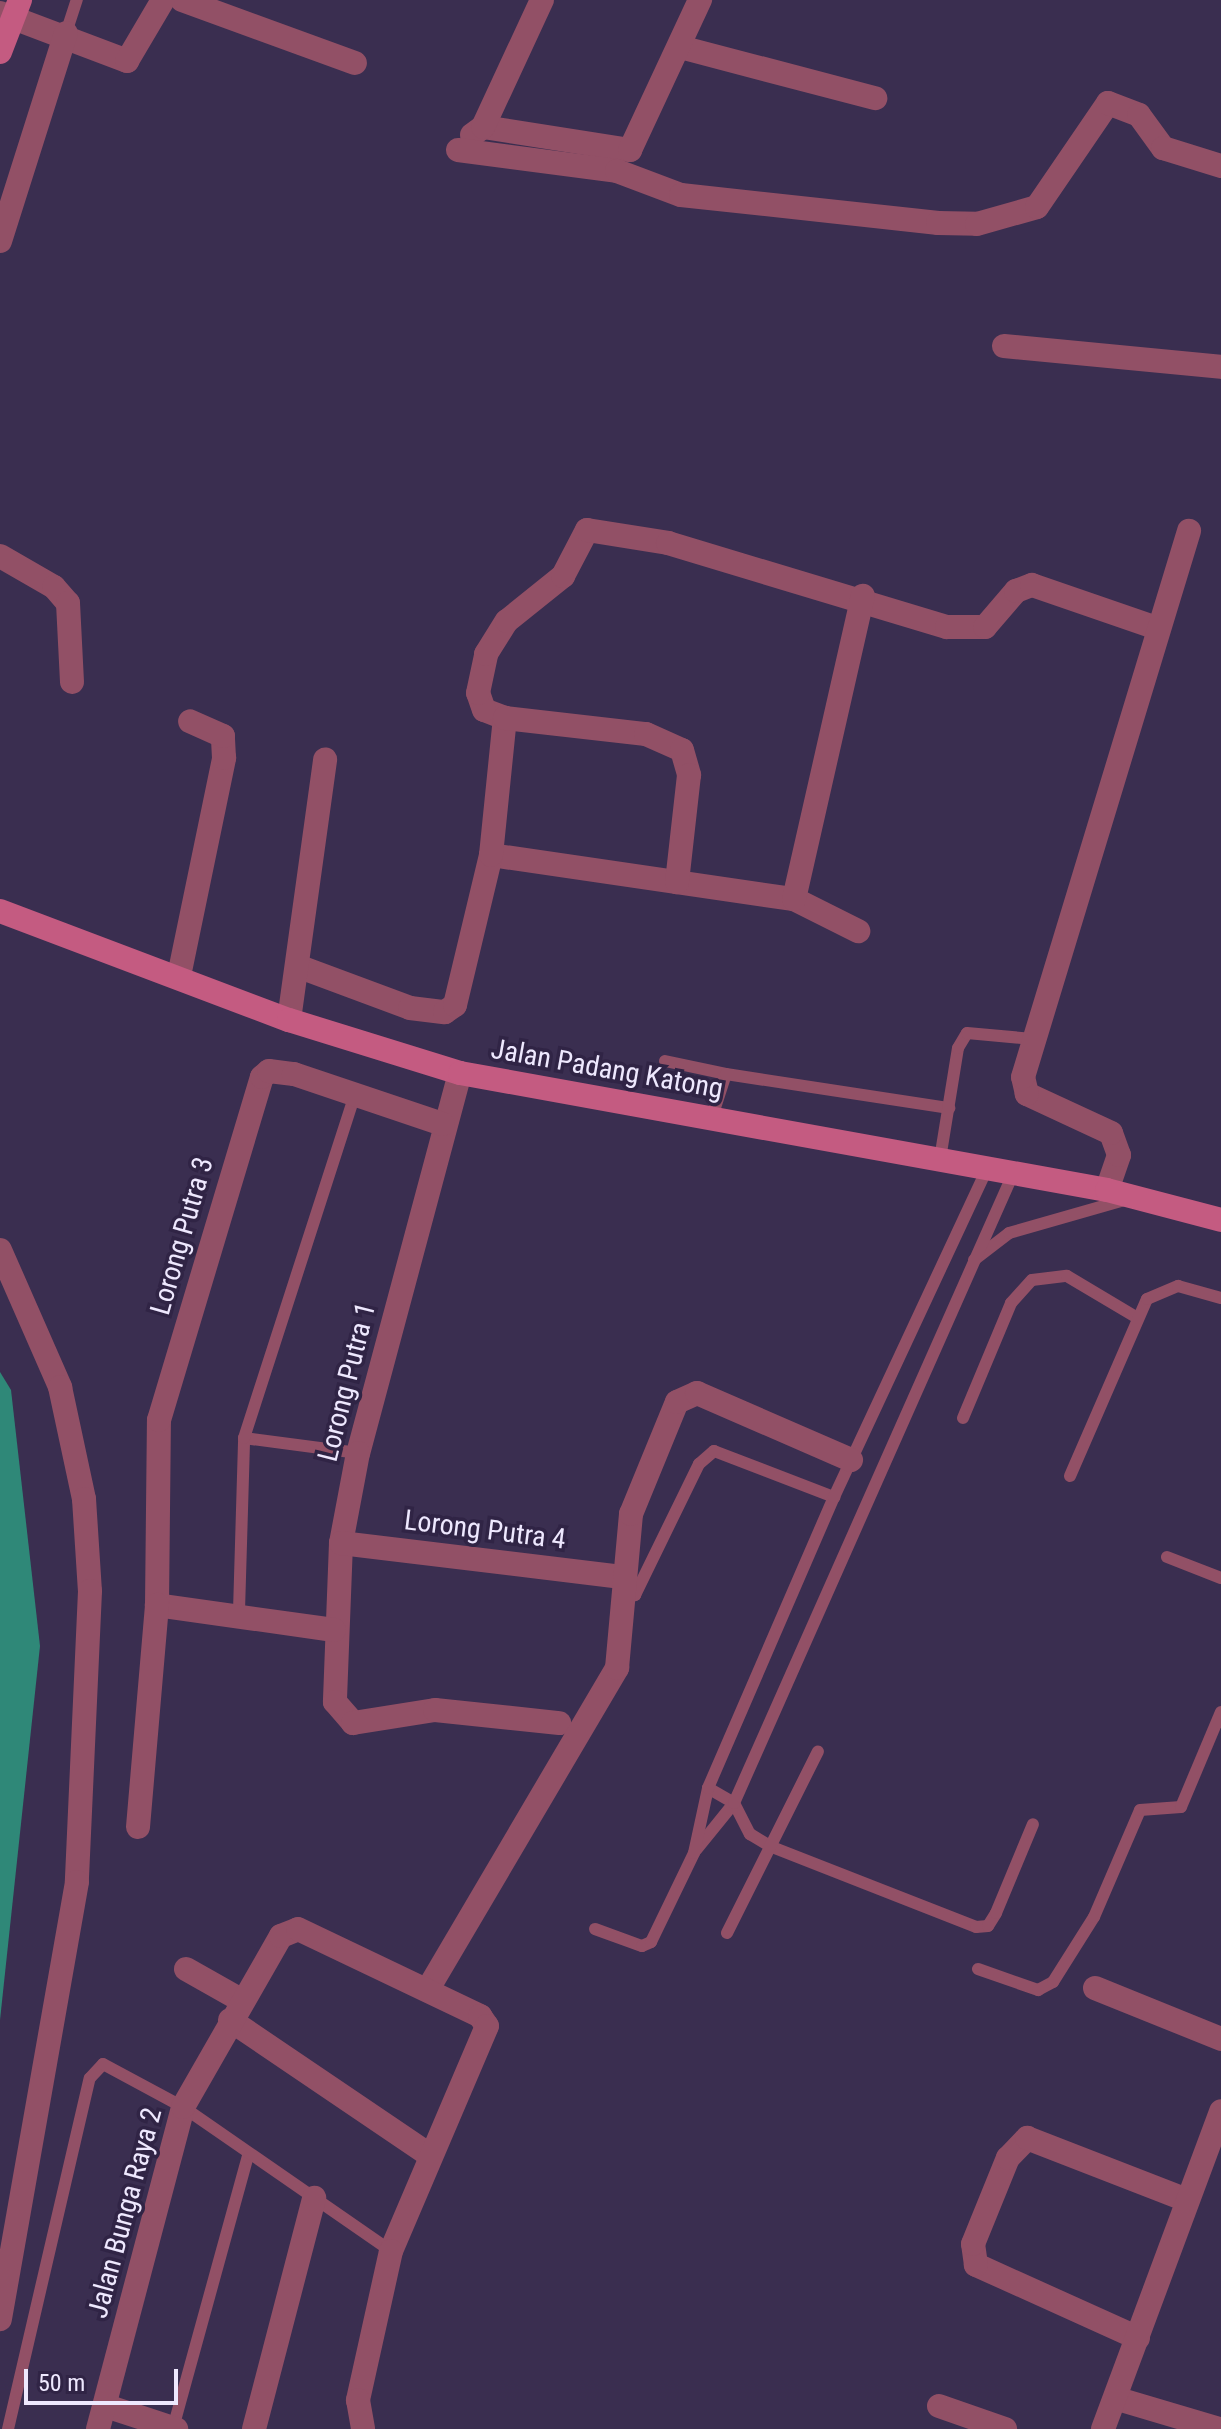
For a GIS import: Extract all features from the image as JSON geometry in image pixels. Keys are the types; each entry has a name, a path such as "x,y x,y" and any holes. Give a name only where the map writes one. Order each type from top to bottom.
{"street":[{"path":"0,52 11,10 127,61 163,0"},
{"path":"182,0 355,63"},
{"path":"542,0 483,127 458,150 617,171 681,195 938,223 977,224 1037,207 1108,103 1139,115 1163,148 1221,166"},
{"path":"483,127 630,150 700,0"},
{"path":"0,241 10,176 66,33"},
{"path":"680,47 875,98"},
{"path":"1004,346 1221,367"},
{"path":"677,882 689,775 682,750 646,734 505,718 484,710 478,693 486,654 507,621 563,576 587,530 668,543 863,596 947,627 975,629 1032,585 1157,628"},
{"path":"1107,1190 1119,1155 1111,1133 1027,1094 1033,1039 1189,531"},
{"path":"0,556 54,587 68,603 72,682"},
{"path":"794,899 863,596"},
{"path":"300,967 410,1008 445,1012 461,997 491,855 505,718"},
{"path":"179,976 224,758 223,736 190,721"},
{"path":"289,1020 300,967 325,759"},
{"path":"491,855 794,899 858,931"},
{"name":"Jalan Padang Katong","path":"0,911 289,1020 460,1073 1107,1190 1221,1220"},
{"name":"Lorong Putra 3","path":"138,1827 157,1605 159,1420 255,1092 262,1077 280,1071 443,1124"},
{"name":"Lorong Putra 1","path":"460,1073 443,1124 358,1453 341,1543 334,1630 337,1713 353,1723 435,1710 559,1723"},
{"path":"0,1250 60,1387 84,1499 90,1591 77,1882 0,2319"},
{"path":"428,1989 602,1702 617,1668 623,1588 642,1477 684,1394 697,1393 851,1460"},
{"name":"Lorong Putra 4","path":"341,1543 623,1588"},
{"path":"157,1605 239,1611 334,1630"},
{"name":"Jalan Bunga Raya 2","path":"102,2417 183,2107 281,1936 298,1929 428,1989 487,2026 428,2154"},
{"path":"186,1969 428,2154 391,2251 358,2400 363,2429"},
{"path":"1095,1988 1221,2039"},
{"path":"1103,2429 1118,2399 1187,2200 1220,2116"},
{"path":"1138,2338 976,2265 973,2244 1008,2158 1027,2138 1187,2200"},
{"path":"254,2429 314,2198"},
{"path":"1118,2399 1219,2429"},
{"path":"939,2406 1005,2429"},
{"path":"102,2417 174,2428"}],"lane":[{"path":"66,33 77,0"},
{"path":"940,1159 967,1033 1033,1039"},
{"path":"665,1061 726,1074 949,1108"},
{"path":"712,1117 726,1074"},
{"path":"239,1611 244,1438 355,1095"},
{"path":"694,1853 708,1788 834,1497 987,1169"},
{"path":"595,1929 647,1946 694,1853 734,1803 899,1419 1013,1174"},
{"path":"971,1262 1038,1222 1136,1197"},
{"path":"963,1418 1011,1303 1032,1280 1067,1276 1134,1316"},
{"path":"1070,1476 1134,1316 1163,1287 1221,1298"},
{"path":"874,1409 899,1419"},
{"path":"244,1438 358,1453"},
{"path":"623,1588 635,1595 699,1464 714,1451 834,1497"},
{"path":"1167,1557 1221,1578"},
{"path":"978,1969 1038,1990 1053,1982 1094,1917 1140,1810 1181,1807 1221,1712"},
{"path":"727,1933 818,1751"},
{"path":"708,1788 734,1803 750,1834 772,1847 988,1926 1033,1824"},
{"path":"8,2429 94,2068 114,2069 183,2107 391,2251"},
{"path":"174,2428 249,2153"}],"shaded area":[{"path":"0,1372 11,1390 40,1646 0,2020"}]}
